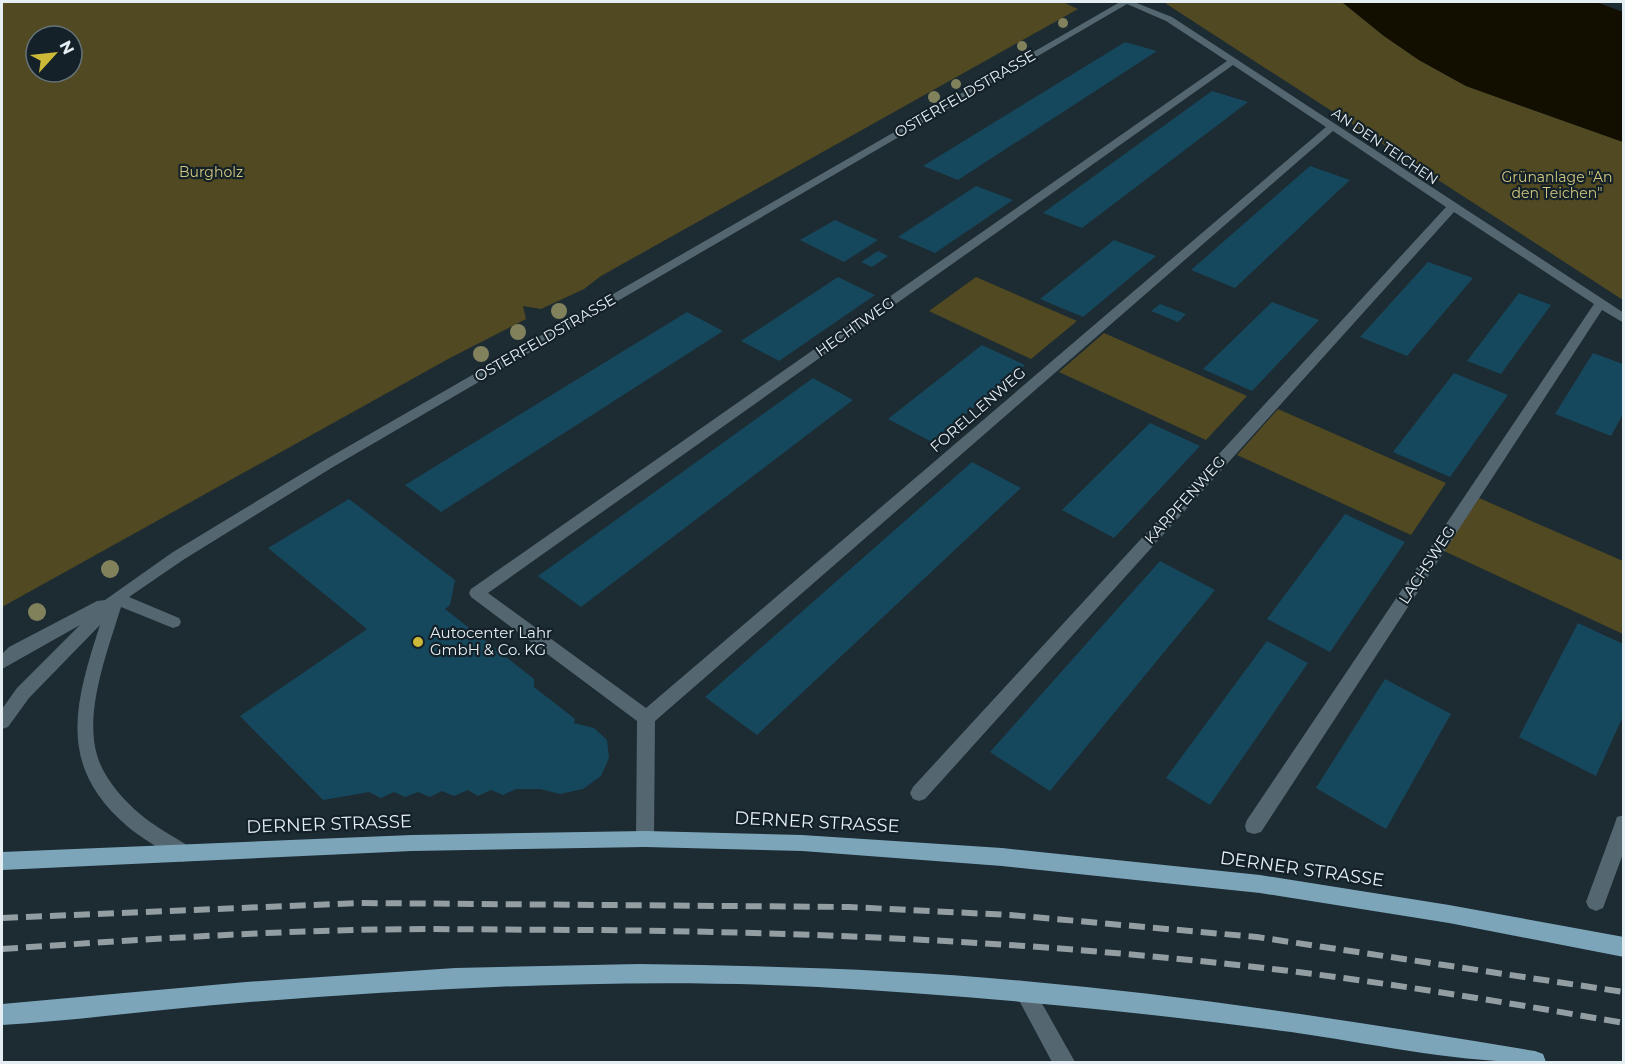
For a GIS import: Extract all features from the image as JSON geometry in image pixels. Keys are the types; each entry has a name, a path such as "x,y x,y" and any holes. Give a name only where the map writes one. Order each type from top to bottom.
{"main road":[{"name":"DERNER STRASSE","path":"2,861 401,844 645,838 802,843 916,850 1248,883 1449,914 1623,947"},
{"path":"2,1015 246,992 454,978 639,974 815,977 1024,991 1293,1022 1535,1062"}],"street":[{"name":"AN DEN TEICHEN","path":"1127,2 1169,19 1623,319"},
{"name":"OSTERFELDSTRASSE","path":"2,722 22,693 116,598 178,556 328,464 1127,2"},
{"name":"HECHTWEG","path":"646,718 477,593 1233,61"},
{"name":"FORELLENWEG","path":"646,718 1332,127"},
{"name":"KARPFENWEG","path":"919,793 1452,207"},
{"name":"LACHSWEG","path":"1254,826 1600,304"},
{"path":"116,598 173,622"},
{"path":"2,663 15,652 116,598"},
{"path":"116,598 94,675 86,716 87,753 96,773 127,815 183,853"},
{"path":"645,838 646,718"},
{"path":"1596,902 1623,823"},
{"path":"1024,991 1064,1062"}],"green space":[{"name":"Burgholz","path":"2,2 1063,2 1078,9 601,276 584,289 541,309 523,306 526,319 450,358 2,607"},
{"name":"Grünanlage \"An den Teichen\"","path":"1342,2 1384,36 1419,60 1466,86 1623,142 1623,300 1165,3"},
{"path":"976,277 1077,321 1031,359 929,311"},
{"path":"1104,333 1247,396 1206,440 1059,372"},
{"path":"1278,409 1446,483 1411,535 1237,455"},
{"path":"1479,498 1623,561 1623,634 1444,551"}],"shaded area":[{"path":"1342,2 1596,2 1623,12 1623,142 1466,86 1419,60 1384,36"}],"building":[{"path":"1125,42 1157,51 958,180 923,166"},
{"path":"1212,91 1248,102 1082,228 1043,213"},
{"path":"1310,166 1350,180 1235,288 1191,270"},
{"path":"976,186 1013,200 935,253 898,237"},
{"path":"835,220 878,240 844,262 800,240"},
{"path":"1114,240 1156,256 1083,317 1040,299"},
{"path":"878,251 888,256 872,267 861,262"},
{"path":"1428,262 1473,278 1407,356 1360,337"},
{"path":"838,277 875,295 779,361 741,341"},
{"path":"1519,293 1551,305 1501,374 1467,361"},
{"path":"1272,302 1319,320 1252,391 1203,369"},
{"path":"1160,304 1186,314 1178,322 1151,311"},
{"path":"687,312 723,331 441,512 405,485"},
{"path":"982,345 1025,365 932,442 888,419"},
{"path":"1593,353 1623,364 1623,414 1611,436 1555,414"},
{"path":"1454,373 1508,395 1450,477 1393,452"},
{"path":"813,378 853,400 581,607 538,576"},
{"path":"1150,423 1200,446 1114,538 1062,510"},
{"path":"972,462 1021,488 757,735 705,697"},
{"name":"Autocenter Lahr GmbH & Co. KG","path":"349,499 455,580 450,605 445,609 534,679 534,687 575,719 574,723 594,728 607,740 609,758 601,776 583,789 560,794 540,789 516,789 503,795 491,790 478,796 468,790 454,796 442,791 430,797 418,792 405,797 394,792 381,798 369,792 323,800 240,716 367,629 268,548"},
{"path":"1345,514 1405,542 1330,652 1267,619"},
{"path":"1160,561 1215,590 1050,791 990,752"},
{"path":"1578,623 1623,644 1623,716 1596,776 1519,737"},
{"path":"1267,641 1308,663 1210,805 1166,778"},
{"path":"1385,679 1451,714 1386,829 1316,788"}],"railway":[{"path":"2,918 359,903 849,907 1010,915 1257,937 1624,992"},
{"path":"2,949 221,935 383,929 671,931 910,939 1069,949 1278,970 1426,990 1624,1023"}],"place":[{"name":"Autocenter Lahr GmbH & Co. KG","path":"418,642"}]}
